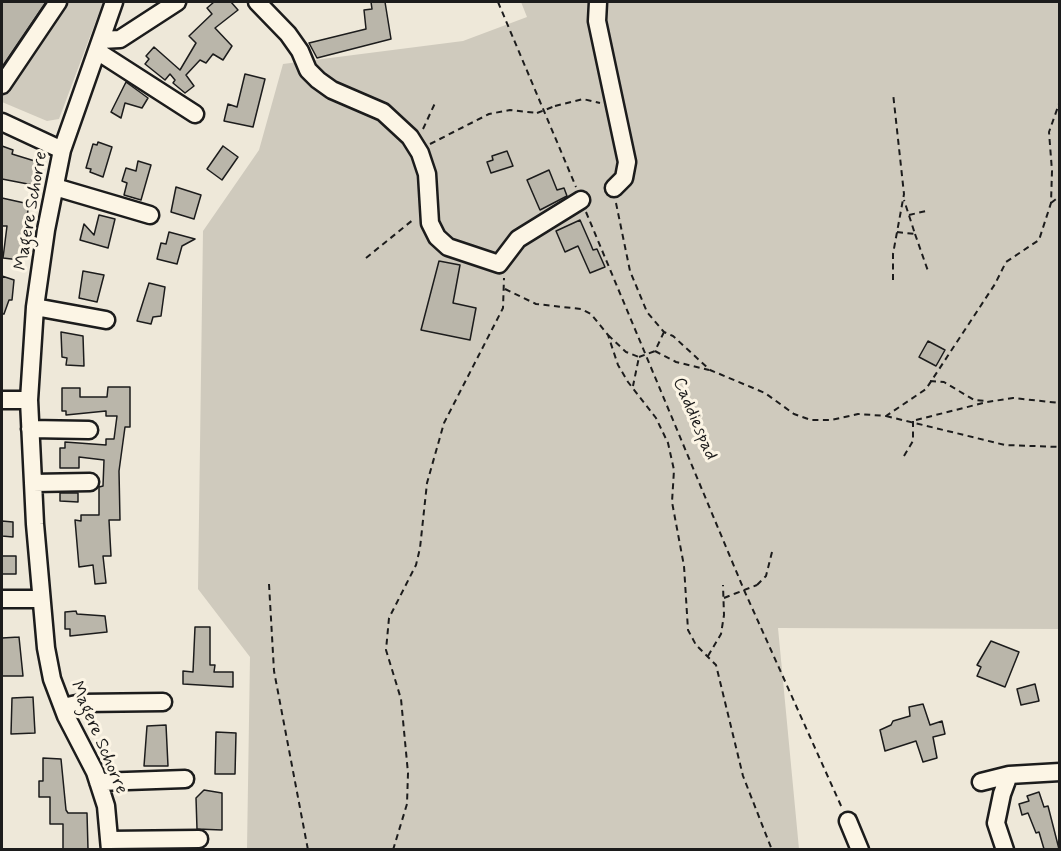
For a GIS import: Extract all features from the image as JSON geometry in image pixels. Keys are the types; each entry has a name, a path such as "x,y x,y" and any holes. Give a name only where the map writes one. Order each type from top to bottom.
{"street":[{"path":"2,85 58,2"},
{"name":"Magere Schorre","path":"110,845 106,806 98,782 63,707 46,648 29,400 35,307 62,150 114,2"},
{"path":"99,46 120,39 177,2"},
{"path":"257,2 288,33 300,51 308,70 318,80 332,90 383,112 417,148 427,174 430,196 427,207 437,237 448,247 499,264 518,239 581,200"},
{"path":"598,2 597,21 618,107 627,162 624,178 614,188"},
{"path":"99,46 195,114"},
{"path":"2,122 62,150"},
{"path":"55,187 150,215"},
{"path":"35,307 106,320"},
{"path":"2,400 29,400"},
{"path":"30,429 89,430"},
{"path":"33,483 90,482"},
{"path":"2,599 41,599"},
{"path":"63,707 81,703 163,702"},
{"path":"981,782 1009,775 1059,772"},
{"path":"1005,849 996,823 1009,775"},
{"path":"98,782 185,779"},
{"path":"848,821 860,849"},
{"path":"110,845 199,838"}],"path":[{"name":"Caddiespad","path":"498,2 744,590 848,821"},
{"path":"893,93 903,198 928,271"},
{"path":"417,148 489,114 510,110 537,113 583,99 618,107"},
{"path":"417,148 436,101"},
{"path":"886,416 926,389 995,284 1006,262 1039,240 1051,203 1052,171 1049,132 1059,101"},
{"path":"614,188 620,233 636,287 647,312 664,332 673,336 710,370"},
{"path":"1051,203 1059,196"},
{"path":"893,280 893,254 903,198"},
{"path":"366,258 427,207"},
{"path":"909,215 926,211"},
{"path":"897,232 915,234"},
{"path":"393,849 407,804 408,773 401,699 386,650 389,618 416,565 427,483 444,423 503,308 505,290 499,264"},
{"path":"505,290 536,304 581,309 600,322 608,335 618,365 656,418 668,443 674,470 672,502 684,566 688,630 696,645 716,664 743,776 771,849"},
{"path":"655,351 664,332"},
{"path":"608,335 626,352 639,357 655,351 676,362 710,370 765,393 794,414 812,420 831,420 858,414 886,416 913,421 948,433 1005,445 1059,447"},
{"path":"633,387 639,357"},
{"path":"930,381 944,382 975,400 987,402"},
{"path":"913,421 987,402 1013,398 1059,403"},
{"path":"904,456 913,441 913,421"},
{"path":"724,598 757,585 766,576 773,548"},
{"path":"269,584 274,671 308,849"},
{"path":"708,656 721,634 723,585"}],"shaded area":[{"path":"65,2 103,2 59,119 47,121 2,102 2,93"},
{"path":"521,2 1059,2 1059,629 778,628 799,849 247,849 250,657 198,589 203,231 259,150 283,64 463,41 527,17"}],"building":[{"path":"2,2 46,2 2,67"},
{"path":"214,2 231,2 238,10 215,28 232,46 223,60 213,54 206,63 200,60 186,75 194,86 185,93 173,83 175,80 170,74 165,80 145,64 149,59 146,56 154,47 180,70 196,43 189,36 212,14 207,8"},
{"path":"371,2 385,2 391,39 317,58 309,43 366,29 364,10 372,9"},
{"path":"245,74 265,79 253,127 224,121 228,104 237,107"},
{"path":"126,82 148,98 142,108 125,103 121,118 111,112"},
{"path":"98,142 112,147 103,177 86,168 93,144 97,145"},
{"path":"2,146 13,150 12,154 38,162 33,185 2,179"},
{"path":"223,146 238,157 222,180 207,169"},
{"path":"507,151 513,166 491,173 487,162 493,160 492,156"},
{"path":"138,161 151,165 141,200 124,195 127,183 122,181 126,168 136,171"},
{"path":"549,170 557,190 564,188 567,196 540,210 527,180"},
{"path":"176,187 201,195 194,219 171,212"},
{"path":"2,198 29,204 20,260 3,258 7,226 2,226"},
{"path":"99,215 115,219 108,248 80,240 84,224 94,235"},
{"path":"580,220 593,250 597,249 605,267 590,273 578,246 565,252 556,231"},
{"path":"169,232 195,239 182,246 177,264 157,259 161,243 166,244"},
{"path":"439,261 460,265 453,303 476,308 470,340 421,330"},
{"path":"83,271 104,275 97,302 79,298"},
{"path":"2,276 14,280 12,300 9,300 4,314 2,314"},
{"path":"149,283 165,287 161,316 153,317 151,324 137,321"},
{"path":"61,332 83,336 84,366 66,365 67,358 62,357"},
{"path":"928,341 945,350 936,366 919,357"},
{"path":"108,387 130,387 130,427 125,427 119,471 120,520 109,520 111,556 103,556 106,583 95,584 93,565 79,567 75,520 81,521 81,515 99,515 99,487 103,486 104,460 79,457 79,468 60,468 60,448 65,448 65,442 106,445 106,439 114,439 117,416 106,416 106,411 66,415 66,411 62,411 62,388 80,388 80,397 107,397"},
{"path":"60,493 78,493 78,502 60,501"},
{"path":"2,521 13,522 13,537 2,536"},
{"path":"2,556 16,556 16,574 2,574"},
{"path":"76,611 77,614 105,616 107,632 70,636 70,629 65,629 65,612"},
{"path":"195,627 210,627 210,665 215,665 214,672 233,672 233,687 183,684 183,671 193,672"},
{"path":"19,637 23,676 2,676 2,638"},
{"path":"991,641 1019,652 1005,687 977,676 981,667 977,665"},
{"path":"1035,684 1039,701 1021,705 1017,689"},
{"path":"33,697 35,733 11,734 12,698"},
{"path":"923,704 930,725 942,721 945,734 933,737 937,758 923,762 916,741 885,751 880,730 891,725 893,721 910,716 909,707"},
{"path":"166,725 168,766 144,766 147,726"},
{"path":"216,732 236,733 235,774 215,774"},
{"path":"43,758 61,759 66,810 68,813 87,813 88,849 63,849 63,824 50,824 50,797 39,797 39,781 43,781"},
{"path":"204,790 222,793 222,830 197,829 196,798"},
{"path":"1039,792 1044,807 1048,806 1059,849 1044,849 1039,832 1036,833 1028,813 1022,815 1019,804 1029,801 1027,796"}]}
